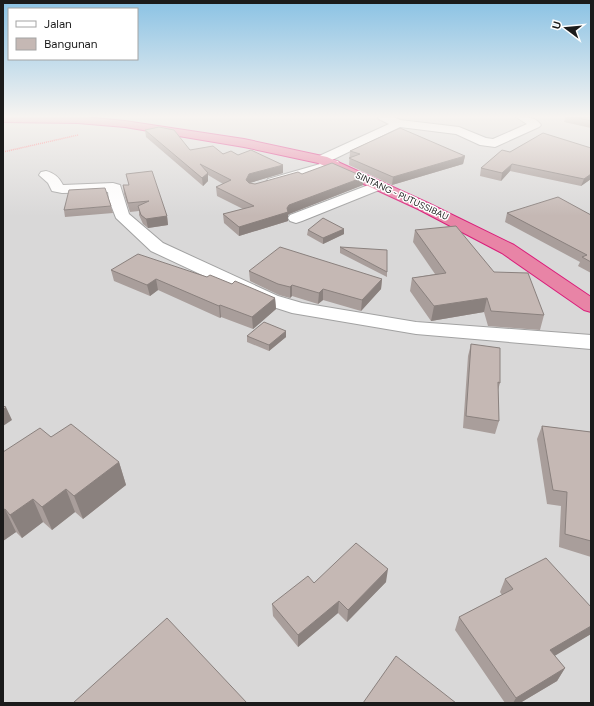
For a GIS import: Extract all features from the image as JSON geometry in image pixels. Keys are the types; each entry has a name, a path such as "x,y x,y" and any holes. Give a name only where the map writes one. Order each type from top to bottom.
{"highway":[{"name":"SINTANG - PUTUSSIBAU","path":"274,150 327,162 464,225 508,249 591,306"}],"street":[{"path":"262,185 327,162 349,150"},
{"path":"46,175 54,181 57,188 62,189 115,188 122,215 157,247 271,300 299,310 416,328 591,342"},
{"path":"296,218 379,185"}],"shaded area":[{"path":"3,150 591,150 591,703 3,703"}],"building":[{"path":"169,150 218,150 223,154 231,151 238,155 251,150 283,165 249,174 246,180 249,183 255,184 298,172 302,174 332,163 364,177 289,205 287,208 288,212 239,227 223,214 254,206 216,187 231,180 200,164 208,173 202,178"},
{"path":"451,150 465,156 393,177 349,158 360,154 350,151"},
{"path":"502,150 510,152 514,150 591,150 591,174 584,179 512,164 502,173 481,168"},
{"path":"152,171 167,216 146,219 141,215 138,206 149,201 128,203 123,185 129,185 126,174"},
{"path":"105,188 111,206 64,210 69,190"},
{"path":"558,197 591,215 591,262 582,257 587,255 507,213"},
{"path":"323,218 344,229 323,238 308,230"},
{"path":"456,226 494,272 528,273 544,315 491,311 487,298 434,306 412,278 446,273 415,230"},
{"path":"280,247 382,279 362,300 323,289 319,293 292,285 290,287 278,284 249,271"},
{"path":"340,247 387,250 387,272"},
{"path":"138,254 207,277 210,275 232,284 235,281 275,298 252,317 220,305 219,306 156,279 147,285 111,270"},
{"path":"264,322 286,331 269,345 247,336"},
{"path":"471,344 500,348 500,383 498,382 499,421 466,416"},
{"path":"71,424 119,462 74,496 66,489 42,507 33,499 10,515 5,509 3,510 3,452 40,428 51,437"},
{"path":"542,426 591,432 591,541 565,534 567,492 553,490"},
{"path":"356,543 388,569 348,610 339,601 298,635 272,604 308,576 314,583"},
{"path":"546,558 591,607 591,626 550,650 565,668 516,698 459,617 513,589 505,579"},
{"path":"167,618 247,703 73,703"},
{"path":"396,656 456,703 363,703"}]}
